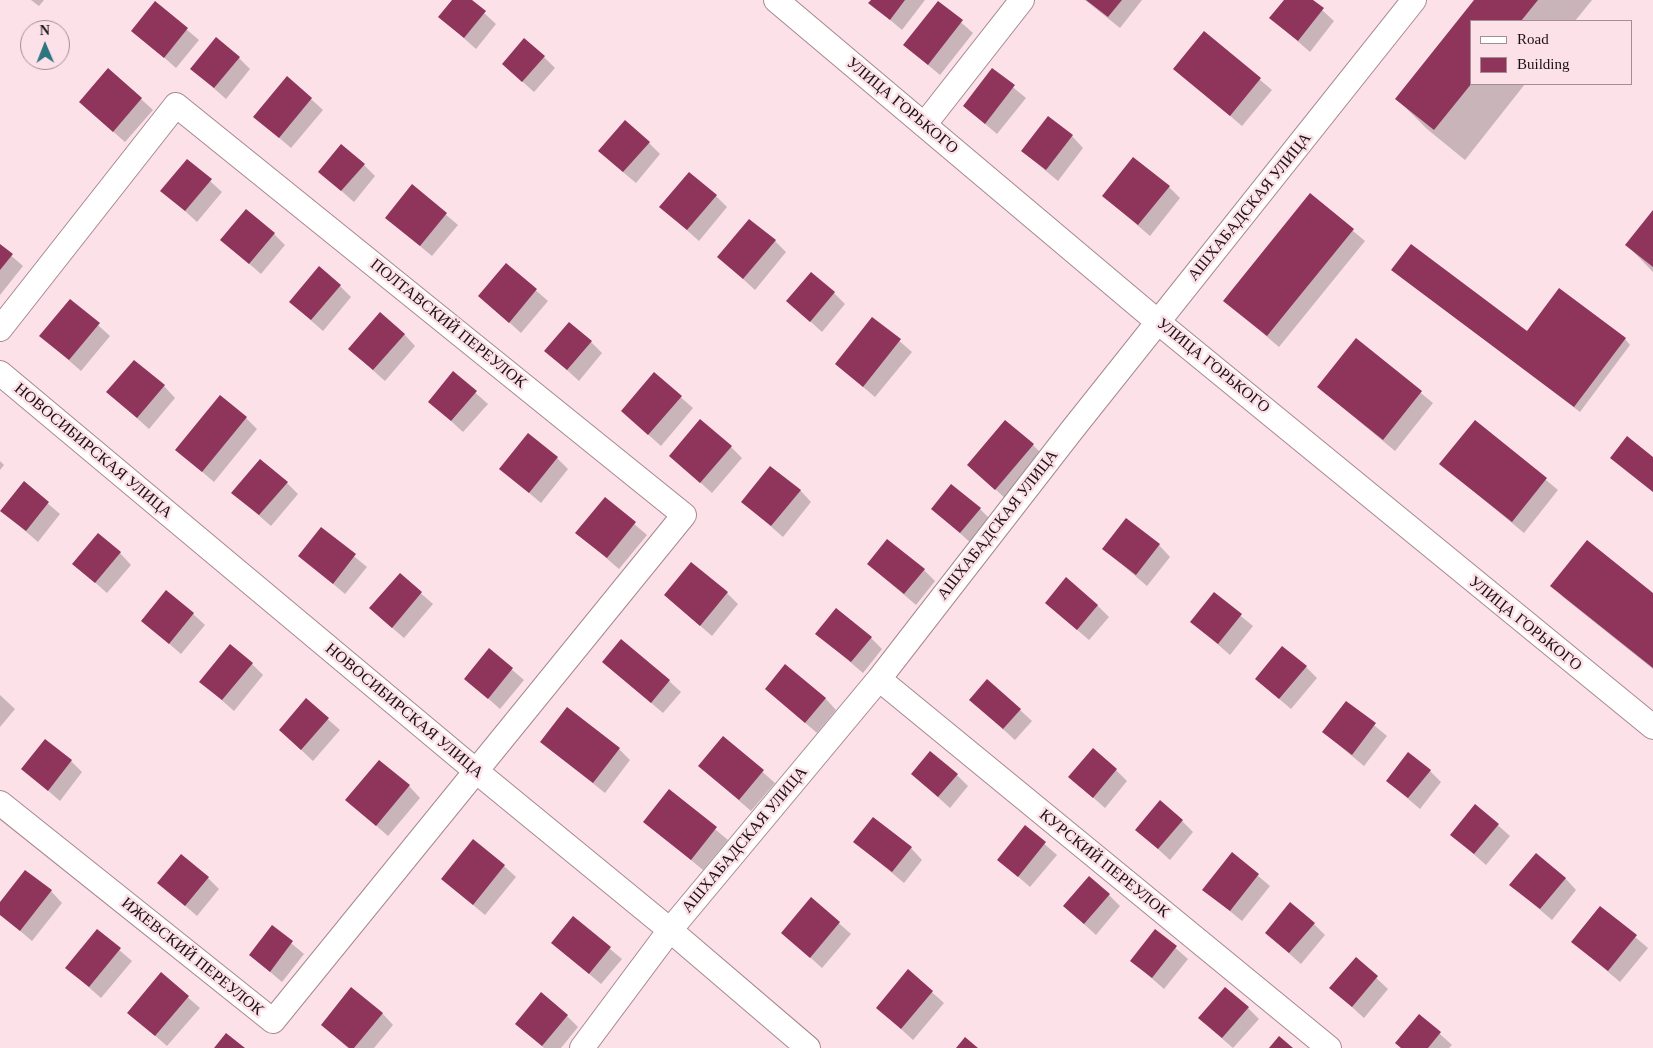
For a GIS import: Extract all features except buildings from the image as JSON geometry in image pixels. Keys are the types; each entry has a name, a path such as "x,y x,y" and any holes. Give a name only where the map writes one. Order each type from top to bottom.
{"street":[{"name":"УЛИЦА ГОРЬКОГО","path":"776,0 1158,322 1653,727"},
{"path":"924,125 1022,0"},
{"name":"АШХАБАДСКАЯ УЛИЦА","path":"582,1048 670,930 879,679 1072,430 1414,0"},
{"name":"ПОЛТАВСКИЙ ПЕРЕУЛОК","path":"0,329 176,105 684,515 476,770"},
{"name":"НОВОСИБИРСКАЯ УЛИЦА","path":"0,373 670,930 808,1048"},
{"name":"КУРСКИЙ ПЕРЕУЛОК","path":"879,679 1329,1048"},
{"name":"ИЖЕВСКИЙ ПЕРЕУЛОК","path":"0,803 273,1021 476,770"}]}
